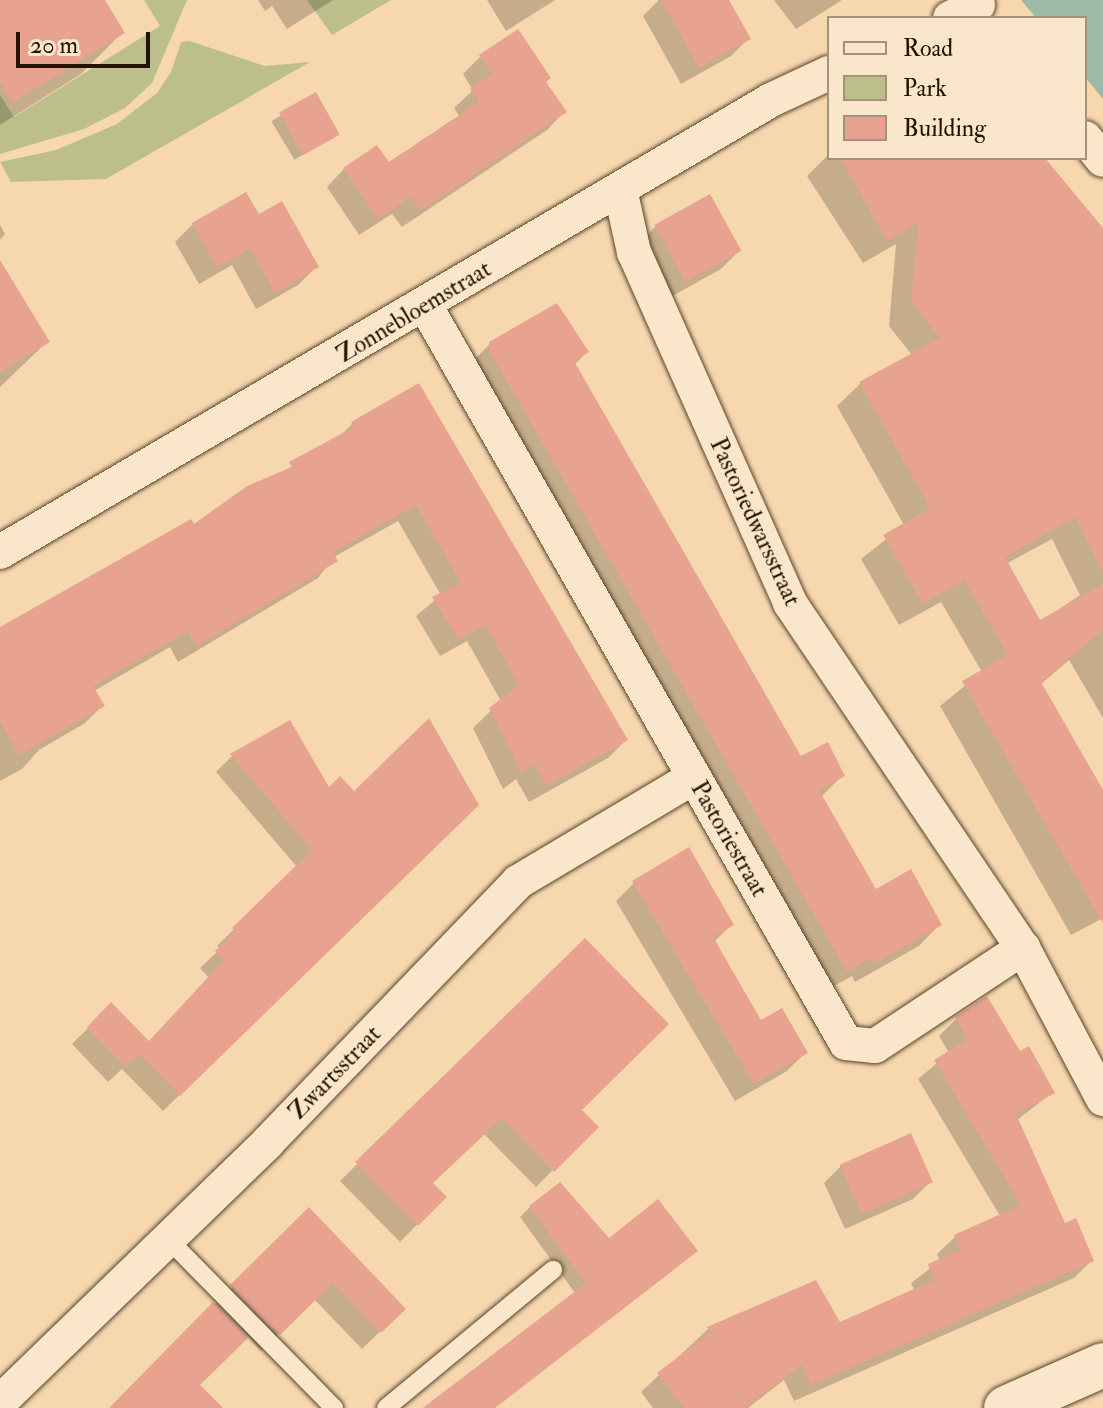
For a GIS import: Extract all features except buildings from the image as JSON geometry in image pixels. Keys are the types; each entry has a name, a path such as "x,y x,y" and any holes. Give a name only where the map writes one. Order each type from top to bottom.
{"street":[{"name":"Zonnebloemstraat","path":"0,552 426,307 771,100 827,74"},
{"path":"1087,140 1103,160"},
{"name":"Pastoriedwarsstraat","path":"620,189 634,252 790,603 1023,948"},
{"name":"Pastoriestraat","path":"426,307 846,1043 875,1046 1023,948"},
{"name":"Zwartsstraat","path":"0,1402 168,1239 518,882 694,777"},
{"path":"1023,948 1103,1099"},
{"path":"1006,1408 1103,1365"}],"lane":[{"path":"168,1239 334,1408"},
{"path":"386,1408 553,1270"}],"green space":[{"path":"144,0 187,0 152,83 125,108 84,129 0,154 0,95 14,117 160,26"},
{"path":"307,0 391,0 332,35"},
{"path":"190,41 265,66 310,62 106,179 11,182 0,162 56,150 117,124 157,93 171,72 181,42"}],"shaded area":[{"path":"1021,0 1103,0 1103,99 1087,79 1087,16 1034,16"}]}
